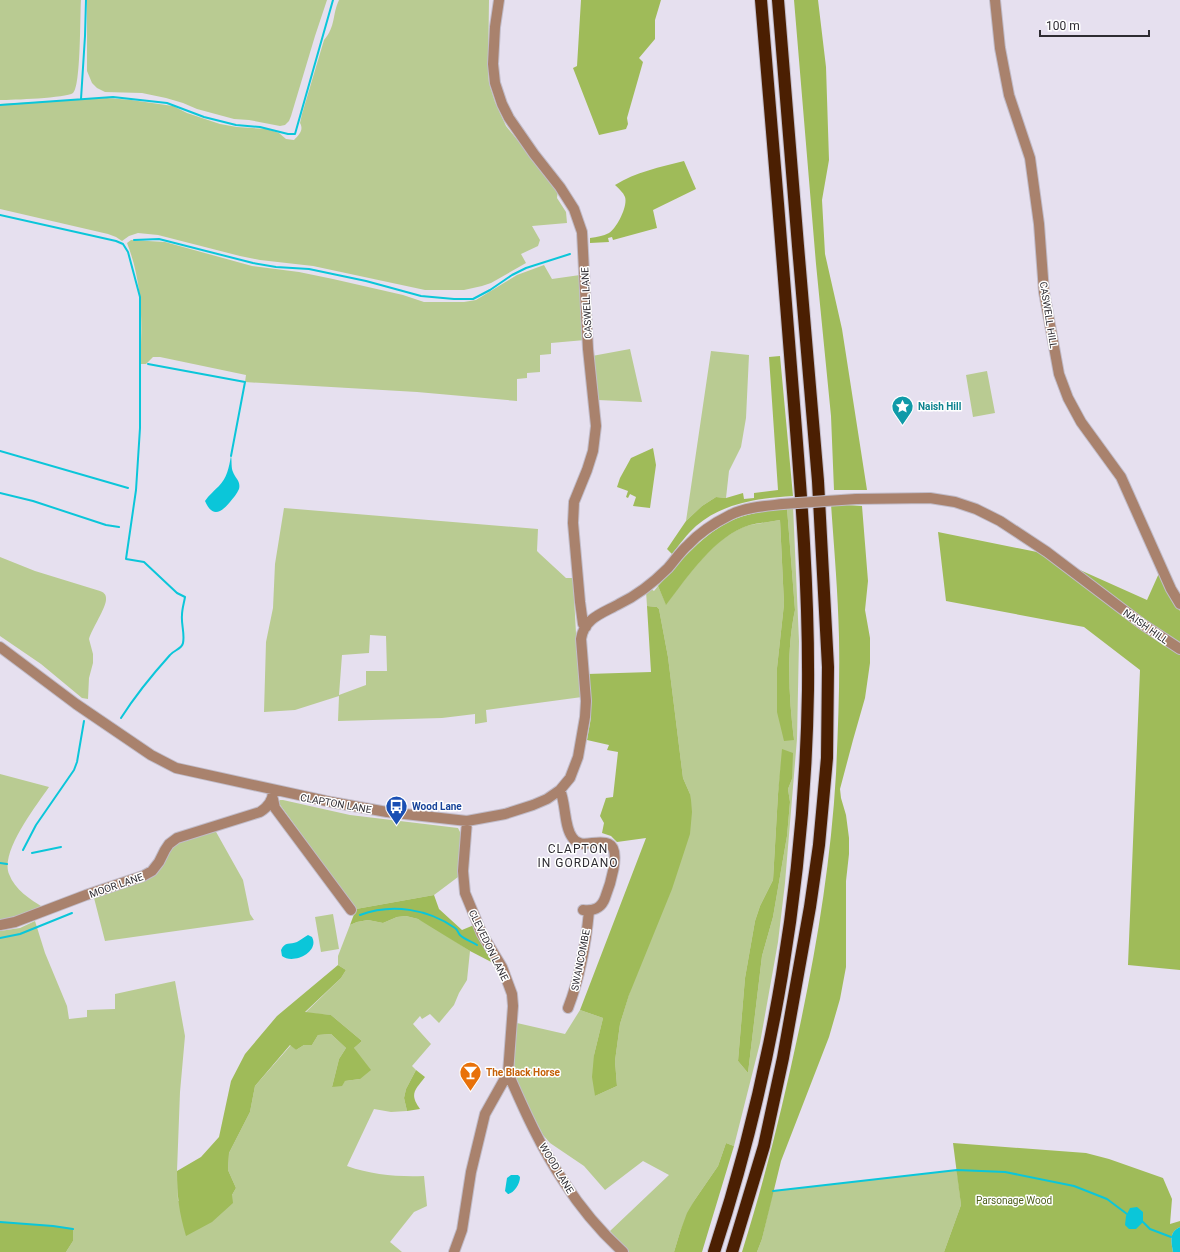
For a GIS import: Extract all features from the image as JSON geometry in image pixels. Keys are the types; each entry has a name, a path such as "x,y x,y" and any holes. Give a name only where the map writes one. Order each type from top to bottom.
{"highway":[{"path":"714,1252 748,1139 770,1038 786,952 800,828 808,693 808,626 804,530 761,0"},
{"path":"732,1252 764,1146 803,949 819,845 828,743 828,667 818,480 778,0"}],"street":[{"name":"CASWELL LANE","path":"498,0 493,64 495,83 502,104 509,118 525,142 560,187 574,209 582,232 588,349 596,426 593,451 574,502 573,516 580,602 583,624 586,627"},
{"name":"CASWELL HILL","path":"995,0 1000,48 1009,96 1030,158 1039,224 1044,292 1059,374 1068,398 1082,422 1121,477 1171,589 1180,604"},
{"name":"NAISH HILL","path":"586,627 595,616 630,599 641,591 667,569 687,545 706,529 732,515 756,507 783,504 856,499 930,498 955,502 976,509 1000,522 1047,552 1142,624 1180,650"},
{"name":"CLAPTON LANE","path":"0,647 76,704 152,755 176,768 273,795 387,812 467,821 519,810 548,799 566,784 574,770 584,728 586,701 581,639 586,627"},
{"name":"SWANCOMBE","path":"560,790 564,800 569,831 572,838 576,842 583,844 608,844 614,850 615,856 614,866 603,902 597,909 586,911 585,943 577,982 568,1008"},
{"path":"273,795 275,808 351,910"},
{"name":"MOOR LANE","path":"0,925 15,922 92,893 143,876 152,871 169,844 177,838 260,812 266,808 273,795"},
{"name":"CLEVEDON LANE","path":"454,1252 462,1230 471,1172 485,1114 508,1072 513,1013 512,994 502,967 479,928 466,893 463,875 467,821"},
{"name":"WOOD LANE","path":"508,1072 529,1119 564,1183 593,1220 623,1252"}],"green space":[{"path":"0,0 81,0 79,65 76,88 73,93 50,97 0,100"},
{"path":"87,0 327,0 291,116 285,125 280,126 249,120 234,119 197,109 166,98 142,93 105,92 97,88 92,83 87,71"},
{"path":"339,0 489,0 488,72 489,83 495,102 506,126 558,190 557,198 566,212 567,223 532,226 540,240 538,246 521,254 526,263 491,283 482,286 464,290 425,290 313,266 260,260 240,256 158,235 138,233 129,236 122,241 108,234 0,209 0,104 107,98 131,100 173,106 187,113 220,124 267,129 279,133 286,139 294,140 301,130 300,123 302,114 324,40 332,25"},
{"path":"581,0 661,0 655,20 655,39 639,58 643,62 627,118 628,124 626,129 599,135 573,68 577,66"},
{"path":"794,0 818,0 826,67 829,160 822,200 825,254 842,329 867,490 834,490 831,416 816,264"},
{"path":"684,161 696,189 653,210 657,228 613,240 612,237 608,238 609,242 590,243 590,238 609,233 615,227 621,216 626,201 622,192 615,185 640,173"},
{"path":"131,240 165,242 252,266 299,272 333,279 403,295 424,302 464,302 476,300 517,275 544,265 552,279 580,275 585,340 551,343 551,354 540,355 540,372 527,373 527,378 517,379 517,401 417,392 245,382 246,375 160,357 153,357 146,364 141,364 140,302 136,272 127,243"},
{"path":"630,349 642,402 598,400 592,356"},
{"path":"711,351 749,355 746,418 741,447 729,471 726,498 716,497 702,506 686,521"},
{"path":"780,356 793,496 754,500 729,507 718,512 706,518 696,526 672,554 667,549 686,521 702,506 716,497 726,498 743,493 744,499 754,498 754,493 778,490 769,357"},
{"path":"987,371 995,413 973,417 966,375"},
{"path":"653,448 656,465 650,508 633,506 636,497 630,494 628,498 626,497 628,491 617,487 620,478 631,458"},
{"path":"831,504 862,506 868,581 865,610 870,638 870,663 865,698 840,789 846,815 849,838 846,881 846,967 840,999 829,1037 781,1161 762,1239 757,1252 742,1252 780,1114 806,998 831,838 836,774 839,637"},
{"path":"793,506 799,641 797,739 785,883 778,942 760,1043 734,1146 726,1143 718,1166 694,1201 680,1232 674,1252 629,1252 610,1231 669,1175 643,1161 605,1190 584,1166 550,1143 543,1135 518,1086 515,1077 514,1068 517,1023 565,1034 580,1010 603,1018 594,1055 595,1096 617,1086 615,1061 620,1024 690,794 683,778 668,657 659,609 657,607 647,606 646,591 651,589 654,591 658,586 666,604 703,558 725,537 750,525 780,520 784,604 777,668 794,740 789,659 795,610 787,508","holes":["783,750 792,779 788,789 790,802 787,836 773,917 762,956 748,1073 738,1061 745,978 755,921 760,906 773,880 778,794"]},
{"path":"284,508 538,529 537,551 566,578 573,578 577,652 582,697 486,710 487,722 475,724 475,714 442,718 338,721 339,696 295,710 264,712 266,642 273,608 275,564","holes":["370,635 386,636 387,671 366,671 366,685 339,695 342,655 369,653"]},
{"path":"787,508 795,610 789,659 794,740 784,741 777,712 777,668 784,604 780,520 750,525 737,530 725,538 693,570 666,605 658,586 693,548 723,525 747,515"},
{"path":"938,532 1042,553 1147,600 1160,571 1168,590 1180,611 1180,970 1128,965 1140,670 1084,627 946,601"},
{"path":"0,557 35,571 100,591 105,594 106,602 89,639 93,654 93,663 89,678 88,699 82,698 41,664 0,636"},
{"path":"647,606 657,607 659,609 668,657 683,778 691,800 692,812 690,834 672,889 629,995 620,1024 615,1061 617,1086 595,1096 592,1077 594,1055 603,1018 580,1010 646,838 617,842 611,836 602,833 604,823 600,816 606,798 613,797 618,752 607,750 609,745 587,740 591,717 587,674 651,672"},
{"path":"782,749 793,753 792,779 788,789 790,802 787,836 773,917 762,956 748,1073 738,1061 745,978 755,921 760,906 773,880"},
{"path":"0,774 49,787 28,817 14,842 8,865 9,874 15,885 24,894 44,908 17,917 0,920"},
{"path":"280,800 350,815 458,828 461,834 458,877 434,895 356,909 278,802"},
{"path":"215,830 243,880 250,914 254,920 105,941 93,894 147,879 175,844"},
{"path":"434,895 439,909 462,930 474,925 497,965 470,951 418,919 406,916 397,917 383,923 368,920 350,925 356,909"},
{"path":"333,914 339,949 321,952 315,917"},
{"path":"406,916 427,923 470,951 467,980 454,1005 439,1023 430,1014 422,1019 420,1016 413,1024 431,1044 412,1066 416,1070 406,1089 404,1098 407,1111 391,1112 374,1109 347,1166 366,1172 385,1175 424,1176 427,1206 414,1212 390,1242 402,1252 66,1252 73,1241 53,1226 0,1222 0,931 20,928 35,921 45,953 67,1006 69,1019 87,1017 87,1010 115,1009 115,994 175,981 185,1036 180,1092 177,1171 178,1201 232,1195 236,1188 228,1170 229,1153 250,1112 255,1086 291,1045 296,1050 304,1045 312,1045 318,1035 331,1034 346,1048 339,1059 332,1087 345,1081 360,1079 354,1048 362,1041 331,1015 305,1013 341,978 346,970 338,965 338,956 350,925 368,920 383,923 397,917"},
{"path":"338,965 346,970 341,978 305,1012 331,1015 362,1041 354,1048 371,1070 360,1079 345,1081 342,1086 332,1087 339,1059 346,1048 331,1034 318,1035 312,1045 304,1045 296,1050 290,1045 255,1086 250,1112 229,1153 228,1170 236,1188 232,1195 233,1203 212,1222 186,1236 179,1204 177,1171 201,1157 219,1137 231,1081 245,1054 277,1016"},
{"path":"416,1070 425,1077 418,1085 414,1096 420,1109 407,1111 404,1098 406,1089"},
{"path":"726,1143 734,1146 702,1252 674,1252 687,1213 718,1166"},
{"name":"Parsonage Wood","path":"953,1143 1086,1153 1109,1159 1163,1178 1172,1199 1170,1224 1180,1221 1180,1227 1172,1234 1173,1252 944,1252 961,1205"},
{"path":"957,1170 961,1205 944,1252 757,1252 762,1239 773,1191"},
{"path":"0,1222 73,1229 73,1241 66,1252 0,1252"}],"water":[{"path":"231,456 232,470 239,482 239,489 223,509 213,512 210,510 205,501 226,476"},
{"path":"308,935 312,937 313,942 312,948 309,952 304,956 292,959 282,956 281,950 284,945 297,942"},
{"path":"511,1175 518,1175 520,1180 514,1190 508,1194 505,1191 507,1178"},
{"path":"1137,1207 1143,1212 1143,1222 1136,1229 1129,1229 1125,1225 1126,1216 1130,1208"},
{"path":"1180,1227 1180,1252 1173,1252 1171,1241 1172,1234"}],"waterway":[{"path":"81,99 86,0"},
{"path":"0,105 113,97 167,103 204,117 236,125 260,127 288,134 295,134 333,0"},
{"path":"0,215 116,241 123,244 128,252 140,297 140,428 136,490 126,559 144,562 177,593 185,597 182,610 183,643 181,647 172,653 157,670 121,718"},
{"path":"134,240 159,239 253,263 276,267 309,269 366,281 421,296 454,299 473,299 526,268 570,254"},
{"path":"148,364 245,382 231,456"},
{"path":"0,451 128,488"},
{"path":"0,493 33,501 106,525 119,527"},
{"path":"23,850 36,825 74,770 77,762 84,721"},
{"path":"32,853 61,847"},
{"path":"0,863 7,864"},
{"path":"360,915 385,909 422,912 444,921 456,929 459,934 477,945"},
{"path":"0,938 20,934 72,913"},
{"path":"773,1191 957,1170 1005,1172 1074,1186 1107,1199 1127,1214"},
{"path":"0,1222 73,1229"},
{"path":"1143,1222 1150,1229 1171,1237"}],"place":[{"name":"Naish Hill","path":"902,426"},
{"name":"Wood Lane","path":"396,826"},
{"name":"The Black Horse","path":"471,1092"}],"district":[{"name":"CLAPTON IN GORDANO","path":"578,856"}]}
